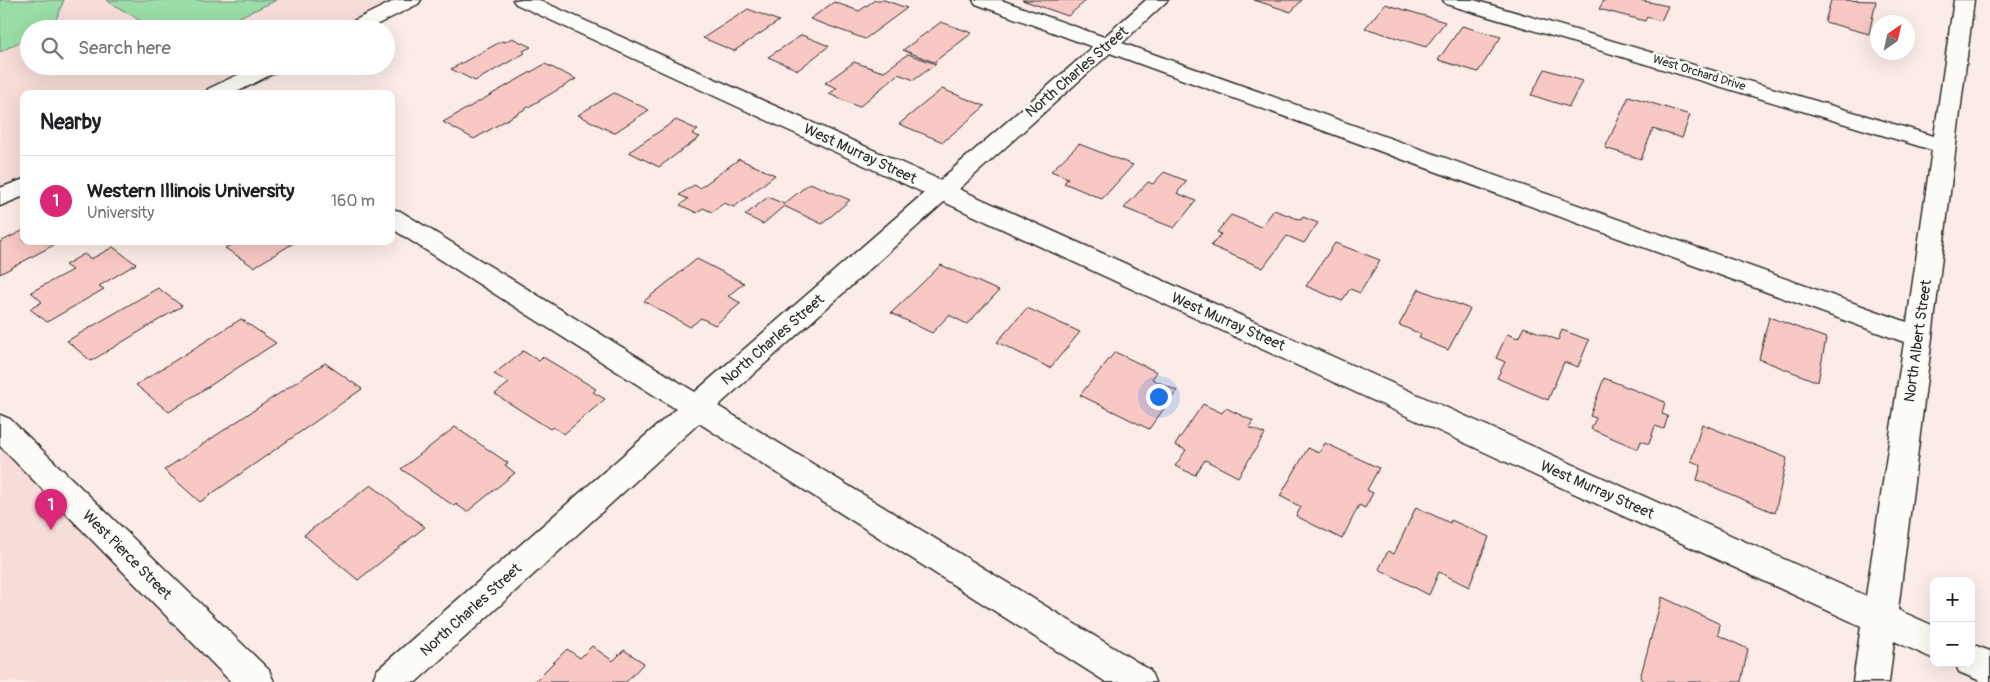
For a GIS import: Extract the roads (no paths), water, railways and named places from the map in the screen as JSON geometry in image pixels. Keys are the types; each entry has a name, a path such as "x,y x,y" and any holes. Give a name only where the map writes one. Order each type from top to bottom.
{"street":[{"path":"370,20 411,0"},
{"name":"West Murray Street","path":"524,0 1930,641"},
{"path":"983,0 1918,337"},
{"name":"North Charles Street","path":"390,682 696,408 1158,0"},
{"name":"West Orchard Drive","path":"1454,0 1944,146"},
{"name":"North Albert Street","path":"1871,682 1964,0"},
{"path":"224,90 255,75"},
{"path":"0,198 20,188"},
{"path":"395,220 1137,682"},
{"name":"West Pierce Street","path":"0,427 256,682"},
{"path":"1975,662 1990,668"}],"place":[{"name":"Western Illinois University","path":"51,530"}]}
